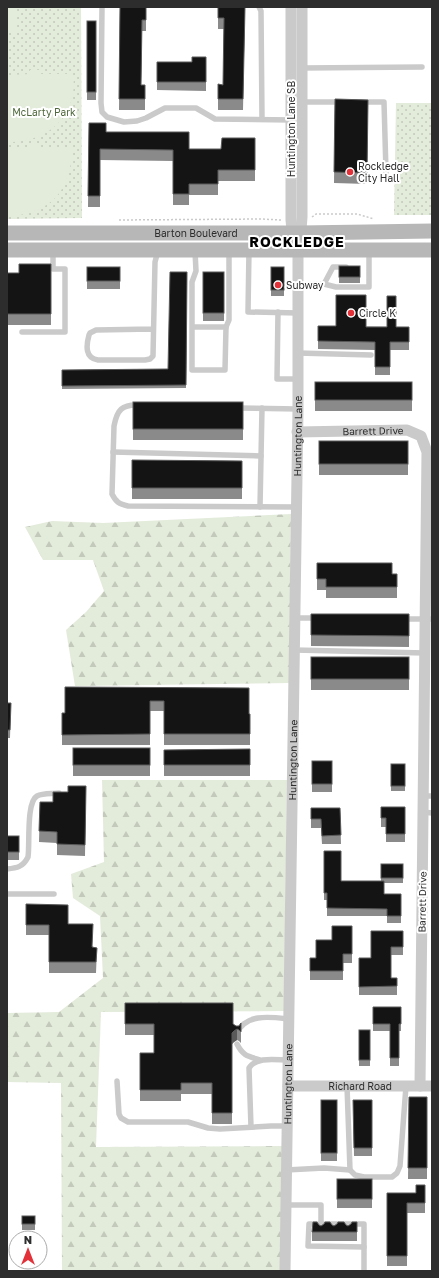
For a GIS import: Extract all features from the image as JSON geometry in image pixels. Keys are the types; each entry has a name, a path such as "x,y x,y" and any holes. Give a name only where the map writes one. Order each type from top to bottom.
{"main road":[{"name":"Barton Boulevard","path":"7,233 158,233 296,226 432,231"},
{"path":"158,233 158,249"},
{"name":"Barton Boulevard","path":"7,250 432,250"}],"street":[{"name":"Huntington Lane SB","path":"291,7 297,68"},
{"path":"297,68 302,7"},
{"name":"Huntington Lane","path":"285,1271 298,410 298,249 300,242 296,226 297,68"},
{"name":"Barrett Drive","path":"297,432 407,430 421,436 425,440 427,452 429,518 429,619 425,653 428,677 428,812 420,1086"},
{"name":"Richard Road","path":"288,1086 432,1086"}],"lane":[{"path":"102,7 101,103 102,112 107,117 124,122 137,121 165,108 196,108 215,118 297,120"},
{"path":"259,7 261,11 262,119"},
{"path":"297,68 422,67"},
{"path":"297,102 348,102"},
{"path":"355,102 384,102 386,172"},
{"path":"153,329 96,330 89,335 89,356 98,360 150,359 153,356 155,262 158,249"},
{"path":"195,249 196,271 192,282 192,370 226,370 226,327 229,320 229,249"},
{"path":"249,249 248,312 298,313"},
{"path":"298,285 324,284 336,287 369,287 369,249"},
{"path":"22,332 65,332 65,269 53,269 53,250"},
{"path":"324,284 333,266 355,267"},
{"path":"362,267 369,267"},
{"path":"278,312 277,379 298,379"},
{"path":"193,327 226,327"},
{"path":"298,354 370,355"},
{"path":"148,405 127,405 119,411 116,418 114,426 112,494 115,501 128,506 296,507"},
{"path":"231,408 298,410"},
{"path":"260,507 262,408"},
{"path":"113,452 261,456"},
{"path":"295,618 325,618"},
{"path":"395,619 429,619"},
{"path":"294,650 425,653"},
{"path":"7,869 20,867 28,857 30,808 32,800 37,796 66,792"},
{"path":"7,894 54,894"},
{"path":"237,1033 239,1028 250,1020 265,1016 289,1018"},
{"path":"237,1044 246,1056 260,1060 288,1060"},
{"path":"251,1127 250,1068 254,1062 260,1060"},
{"path":"117,1082 119,1114 121,1118 128,1122 188,1122 208,1128 220,1129 287,1126"},
{"path":"347,1086 350,1170"},
{"path":"286,1170 324,1168 350,1170 355,1175 364,1177 392,1177 397,1173 400,1166 406,1086"},
{"path":"286,1205 321,1205 321,1227"},
{"path":"364,1247 348,1244 322,1244 308,1246 309,1224 321,1227 348,1227 364,1224 364,1247 364,1271"}],"path":[{"path":"114,220 261,219 296,226 316,214 357,214 377,220"}],"green space":[{"name":"McLarty Park","path":"7,7 81,7 82,218 7,219"},
{"path":"7,7 16,7 16,33 7,33"},
{"path":"30,70 39,70 40,74 73,74 74,89 71,102 65,114 57,124 47,132 35,138 7,142 7,78 11,75 30,74"},
{"path":"396,103 432,103 432,215 394,215"},
{"path":"28,144 37,144 37,148 72,148 68,176 63,188 56,197 46,205 35,211 22,215 7,216 7,151 10,149 27,148"},
{"path":"291,514 289,683 75,686 66,630 86,612 104,591 93,560 43,560 25,527 52,521 103,523"},
{"path":"102,780 287,780 284,1011 101,1012 96,1147 282,1146 280,1271 62,1271 61,1083 7,1082 7,1013 59,1012 103,978 100,916 73,898 71,874 104,862"}],"building":[{"path":"120,7 146,7 146,20 142,20 141,85 145,85 145,99 119,99"},
{"path":"218,7 245,7 243,99 218,99 218,84 223,85 224,18 218,18"},
{"path":"87,21 96,21 96,92 87,92"},
{"path":"192,57 206,57 206,82 157,82 157,62 192,62"},
{"path":"335,99 368,100 367,173 334,172"},
{"path":"89,123 106,123 106,132 189,132 189,149 221,149 222,138 255,138 255,170 218,170 218,184 189,184 189,194 173,194 173,150 100,149 100,196 88,196"},
{"path":"19,264 51,264 51,314 7,314 7,273 19,273"},
{"path":"339,266 360,266 360,277 339,277"},
{"path":"87,267 120,267 120,281 87,281"},
{"name":"Subway","path":"271,267 284,267 284,290 271,290"},
{"path":"170,272 187,272 186,385 62,386 62,370 168,369"},
{"path":"203,272 224,272 224,313 203,313"},
{"path":"336,295 366,295 366,327 387,327 387,296 396,296 396,327 409,327 409,342 390,342 390,367 375,367 375,342 318,341 318,326 336,326"},
{"path":"315,382 412,382 412,400 315,400"},
{"path":"133,402 243,402 243,429 133,429"},
{"path":"319,441 408,441 408,464 319,464"},
{"path":"132,460 242,461 242,488 132,488"},
{"path":"317,563 392,563 392,574 397,574 397,587 326,587 326,579 317,579"},
{"path":"311,614 409,614 409,636 311,635"},
{"path":"311,657 409,657 409,679 311,679"},
{"path":"65,687 249,688 250,734 164,734 164,701 150,701 150,734 62,735 62,713 65,713"},
{"path":"7,703 11,703 10,730 7,730"},
{"path":"73,748 150,748 150,765 73,765"},
{"path":"250,749 250,765 164,765 164,750"},
{"path":"312,761 332,761 332,784 312,784"},
{"path":"391,764 405,764 405,786 391,786"},
{"path":"68,786 86,786 85,845 57,844 57,832 39,831 40,802 53,802 53,792 68,792"},
{"path":"381,807 405,807 405,834 386,834 386,818 381,818"},
{"path":"311,808 340,808 341,835 322,836 321,819 311,819"},
{"path":"7,836 19,836 19,852 7,852"},
{"path":"324,851 341,851 341,881 384,881 384,894 401,894 401,916 387,916 387,909 327,908 327,893 324,893"},
{"path":"381,864 403,864 403,878 381,878"},
{"path":"26,904 68,905 68,924 93,924 92,947 97,948 96,962 49,962 49,925 26,925"},
{"path":"332,926 352,926 352,954 343,954 343,971 310,971 310,958 316,958 316,940 332,940"},
{"path":"371,931 403,931 403,947 391,947 391,978 397,978 397,986 359,987 359,958 371,958"},
{"path":"125,1003 233,1003 233,1024 239,1026 241,1023 241,1032 237,1029 232,1033 232,1113 212,1113 212,1083 181,1083 181,1090 140,1090 140,1053 154,1053 154,1024 125,1024"},
{"path":"373,1007 401,1007 401,1024 399,1024 399,1058 390,1058 390,1024 373,1024"},
{"path":"359,1030 370,1030 370,1060 359,1060"},
{"path":"409,1097 427,1097 427,1168 408,1168"},
{"path":"321,1100 337,1100 337,1153 321,1153"},
{"path":"353,1100 372,1100 372,1148 354,1148"},
{"path":"337,1179 372,1179 372,1199 337,1199"},
{"path":"416,1185 425,1185 425,1203 407,1203 407,1256 387,1256 387,1193 416,1193"},
{"path":"22,1216 35,1216 35,1224 22,1224"},
{"path":"313,1222 317,1222 321,1226 325,1222 330,1222 334,1226 338,1222 344,1222 348,1226 352,1222 357,1222 357,1232 312,1232"}],"place":[{"name":"Rockledge City Hall","path":"350,172"},
{"name":"Subway","path":"278,285"},
{"name":"Circle K","path":"351,313"}],"district":[{"name":"ROCKLEDGE","path":"297,241"}]}
